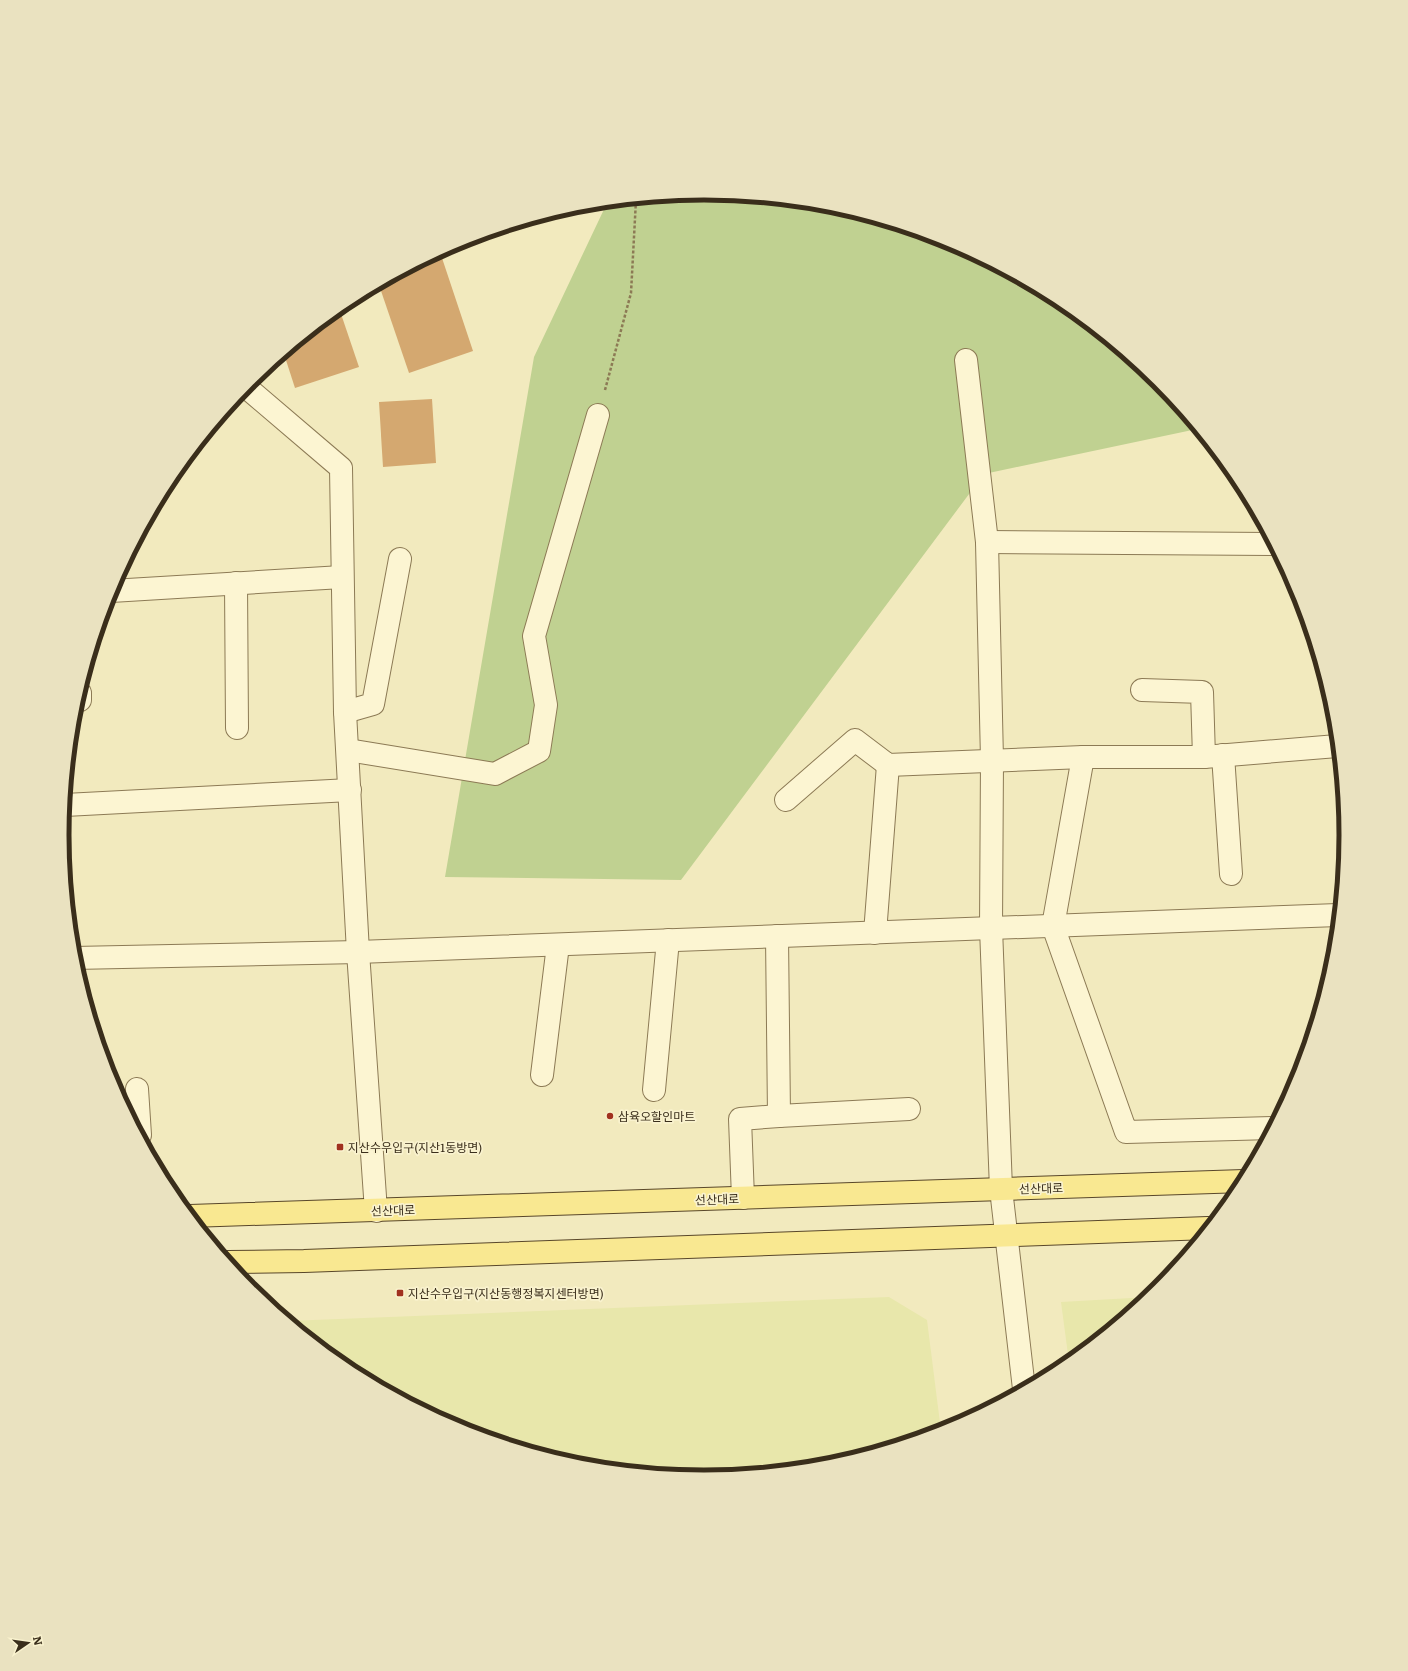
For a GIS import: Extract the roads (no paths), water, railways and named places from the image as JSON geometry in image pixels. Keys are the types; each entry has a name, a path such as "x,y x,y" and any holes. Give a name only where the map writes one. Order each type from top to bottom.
{"main road":[{"name":"선산대로","path":"196,1216 1236,1181"},
{"path":"234,1262 304,1261 1203,1228"}],"street":[{"path":"966,360 987,542 992,760 991,928 1001,1189 1023,1384"},
{"path":"251,391 340,468 345,712 358,952 376,1211"},
{"path":"348,750 495,774 540,751 546,704 534,636 598,415"},
{"path":"987,542 1268,544"},
{"path":"345,712 373,704 400,559"},
{"path":"118,590 342,577"},
{"path":"236,583 237,728"},
{"path":"1142,690 1202,692 1214,756 1232,874"},
{"path":"786,800 855,740 888,765 1083,757 1214,756 1333,746"},
{"path":"1083,757 1052,926 1126,1132 1267,1128"},
{"path":"875,933 888,765"},
{"path":"70,805 350,790"},
{"path":"81,958 358,952 1334,915"},
{"path":"777,936 779,1116"},
{"path":"654,1090 668,940"},
{"path":"542,1075 558,944"},
{"path":"137,1089 139,1126"},
{"path":"743,1198 740,1120 779,1116 909,1109"}],"place":[{"name":"삼육오할인마트","path":"610,1116"},
{"name":"지산수우입구(지산1동방면)","path":"340,1147"},
{"name":"지산수우입구(지산동행정복지센터방면)","path":"400,1293"}]}
